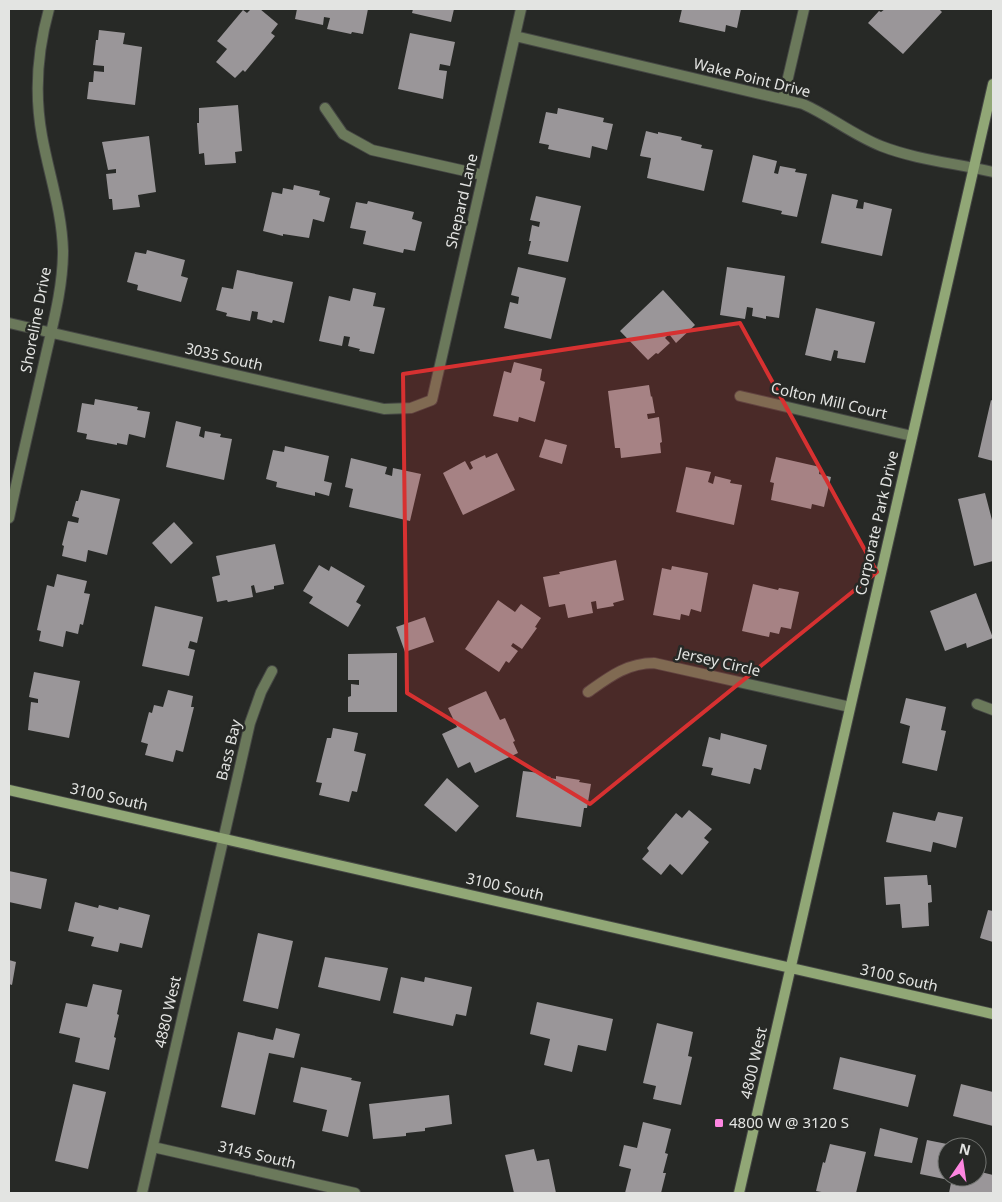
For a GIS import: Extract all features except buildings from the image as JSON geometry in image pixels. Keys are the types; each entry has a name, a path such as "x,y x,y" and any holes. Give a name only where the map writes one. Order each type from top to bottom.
{"main road":[{"name":"Corporate Park Drive","path":"791,969 993,84"},
{"name":"3100 South","path":"9,790 993,1014"},
{"name":"4800 West","path":"739,1193 791,969"}],"street":[{"name":"Shoreline Drive","path":"9,518 51,333 61,280 63,252 60,215 42,137 37,104 40,42 49,9"},
{"name":"Shepard Lane","path":"432,400 521,9"},
{"path":"783,99 804,9"},
{"name":"Wake Point Drive","path":"514,36 783,99 815,110 865,139 897,152 927,160 974,167 993,172"},
{"path":"325,108 343,134 372,150 483,175"},
{"name":"3035 South","path":"9,323 384,409 411,408 432,400"},
{"name":"Colton Mill Court","path":"740,396 912,436"},
{"name":"Jersey Circle","path":"588,692 616,672 629,666 641,663 654,663 850,707"},
{"name":"Bass Bay","path":"223,838 250,723 261,692 272,672"},
{"path":"976,704 993,710"},
{"name":"4880 West","path":"142,1193 223,838"},
{"name":"3145 South","path":"153,1147 355,1193"}],"highlighted area":[{"path":"740,323 877,572 590,804 407,693 403,374"}],"place":[{"name":"4800 W @ 3120 S","path":"719,1123"}]}
